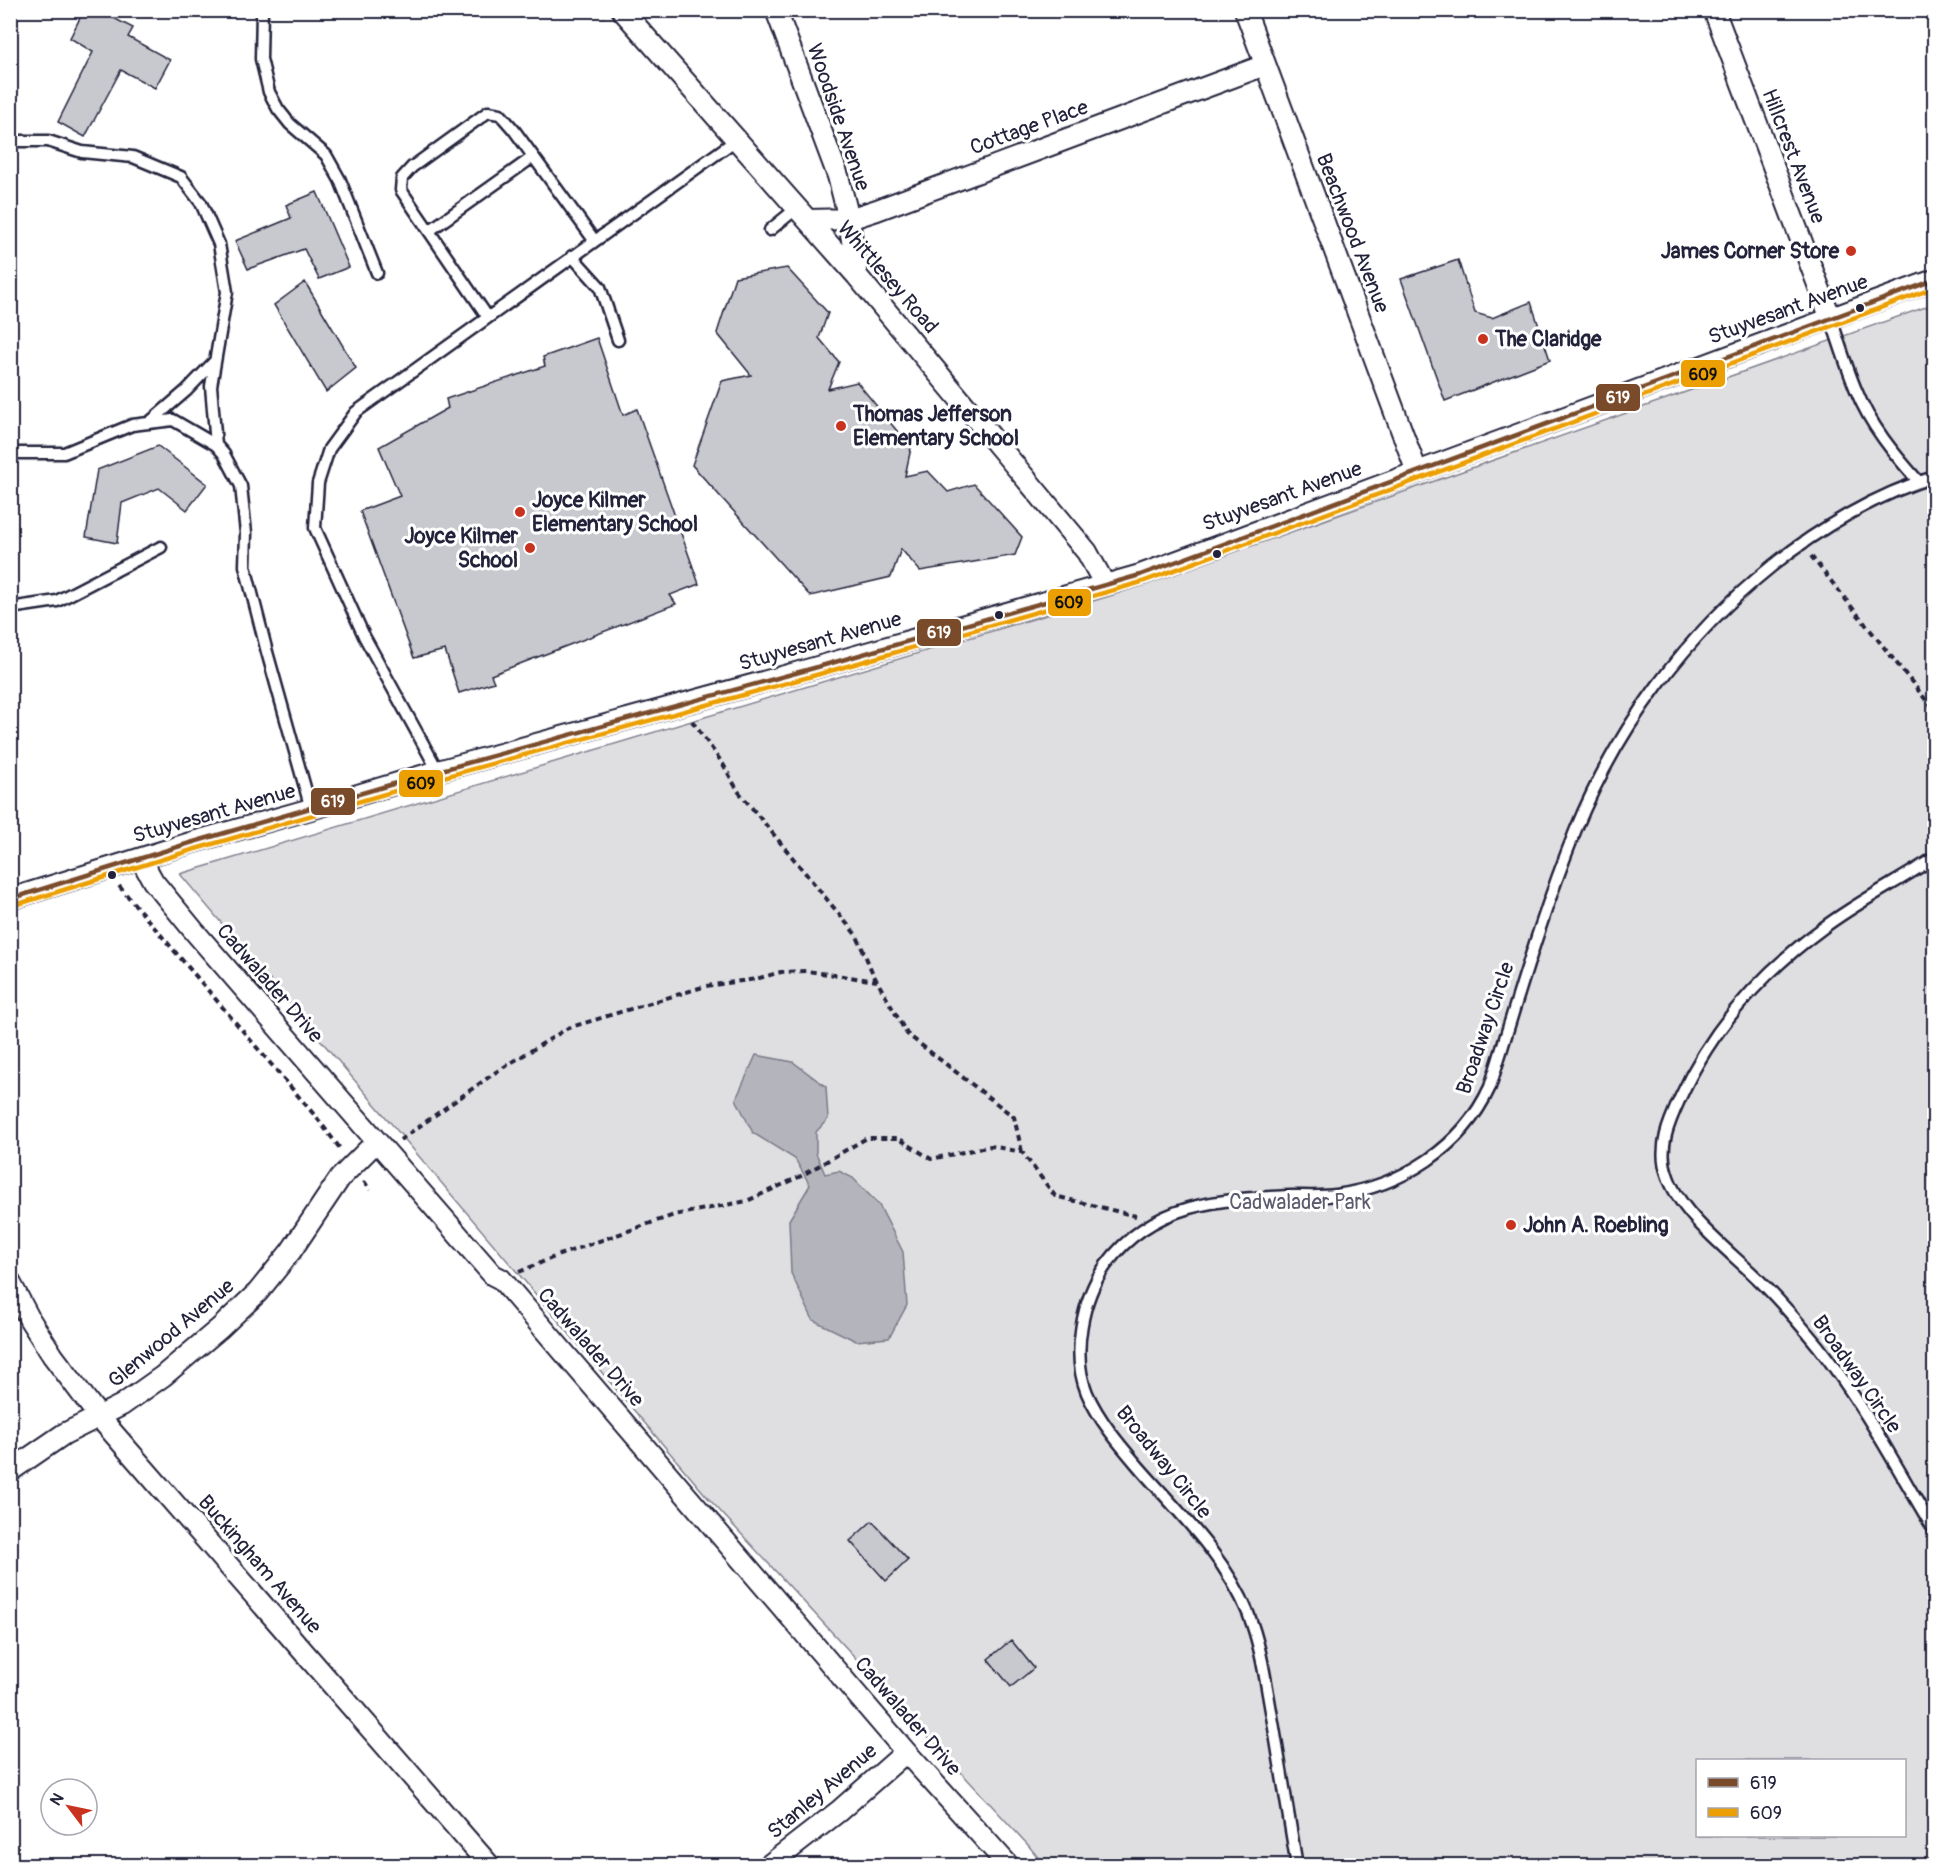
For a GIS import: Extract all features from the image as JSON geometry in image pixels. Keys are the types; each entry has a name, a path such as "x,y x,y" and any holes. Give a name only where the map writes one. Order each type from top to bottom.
{"street":[{"name":"Whittlesey Road","path":"622,10 857,276 1087,552 1106,585"},
{"name":"Woodside Avenue","path":"776,10 838,176 849,219 857,276"},
{"name":"Beachwood Avenue","path":"1245,10 1417,472"},
{"name":"Hillcrest Avenue","path":"1714,10 1830,319"},
{"name":"Cottage Place","path":"802,214 849,219 877,210 1264,65"},
{"name":"Stuyvesant Avenue","path":"10,899 438,771 814,668 1140,575 1935,280"},
{"name":"Cadwalader Drive","path":"141,858 153,881 194,931 380,1147 493,1275 501,1279 906,1752 1009,1866"},
{"name":"Glenwood Avenue","path":"10,1471 64,1434 122,1405 163,1376 220,1328 258,1292 291,1251 340,1178 353,1165 380,1147"},
{"name":"Buckingham Avenue","path":"10,1282 53,1356 100,1418 490,1866"},
{"name":"Stanley Avenue","path":"768,1866 839,1811 906,1752"}],"lane":[{"path":"262,10 261,59 269,92 278,110 290,124 326,155 340,180 377,273"},
{"path":"487,316 401,190 402,178 412,167 488,112 500,114 594,240"},
{"path":"438,771 364,636 315,528 318,483 329,449 356,412 487,316 736,140"},
{"path":"10,141 48,141 82,152 133,157 181,177 201,203 219,244 227,291 211,386 216,445"},
{"path":"429,231 533,157"},
{"path":"770,230 802,214"},
{"path":"572,256 600,287 618,340"},
{"path":"1830,319 1856,390 1869,417 1892,451 1919,482"},
{"path":"150,423 186,391 216,359"},
{"path":"10,453 64,453 132,425 173,420 216,445 224,454 241,486 246,533 245,566 311,809"},
{"name":"Broadway Circle","path":"1297,1866 1261,1654 1248,1614 1219,1559 1113,1438 1087,1393 1081,1371 1080,1342 1082,1320 1090,1291 1111,1258 1127,1241 1163,1218 1193,1206 1213,1202 1234,1199 1336,1195 1370,1187 1426,1162 1444,1149 1466,1127 1490,1087 1540,926 1576,828 1602,774 1638,713 1661,681 1713,618 1759,576 1801,544 1883,496 1935,477"},
{"path":"10,608 57,601 161,547"},
{"name":"Broadway Circle","path":"1935,858 1825,926 1785,958 1748,994 1717,1034 1689,1077 1671,1118 1664,1142 1666,1171 1674,1192 1684,1208 1762,1283 1819,1347 1858,1403 1935,1530"}],"path":[{"path":"1801,544 1935,710"},
{"path":"692,721 723,764 738,791 857,936 877,981 907,1034 1014,1117 1022,1152 1055,1196 1135,1216 1163,1218"},
{"path":"118,885 317,1118 370,1190"},
{"path":"380,1147 568,1028 706,986 756,979 781,972 807,971 877,981"},
{"path":"501,1279 559,1254 674,1215 747,1201 800,1178 867,1138 898,1138 931,1159 991,1146 1022,1152"}],"green space":[{"name":"Cadwalader Park","path":"1934,304 1934,1865 1044,1865 709,1499 180,874 1113,595"}],"shaded area":[{"path":"756,1055 793,1062 826,1087 828,1119 816,1132 816,1153 825,1174 839,1171 853,1178 879,1205 903,1252 907,1305 889,1338 856,1341 813,1320 791,1273 789,1220 810,1185 795,1159 753,1133 736,1099"}],"building":[{"path":"84,10 98,10 133,28 128,37 170,60 155,88 121,70 85,137 58,122 93,52 70,38"},
{"path":"317,192 349,267 319,279 304,249 248,269 235,241 291,218 286,205"},
{"name":"The Claridge","path":"1458,260 1475,313 1492,318 1531,302 1550,360 1445,401 1401,279"},
{"name":"Thomas Jefferson Elementary School","path":"787,268 828,313 819,338 839,362 828,389 857,382 911,448 905,476 928,471 948,492 974,484 1022,537 1015,555 920,571 901,549 891,577 810,596 692,465 722,381 751,375 717,333 735,277"},
{"path":"305,282 356,368 326,392 274,305"},
{"name":"Joyce Kilmer School","path":"597,338 623,415 637,409 699,584 670,595 676,604 491,675 494,682 459,693 445,650 414,658 360,511 400,496 379,447 448,408 446,399 545,366 543,357"},
{"path":"158,446 207,484 187,510 159,488 122,503 117,543 86,537 97,470"},
{"path":"872,1521 908,1560 886,1581 850,1541"},
{"path":"1011,1640 1034,1668 1011,1687 988,1659"}],"transit line":[{"name":"619","path":"10,899 190,843 438,771 814,668 1140,575 1934,280"},
{"name":"609","path":"12,906 192,850 440,778 816,675 1142,582 1934,288"}],"place":[{"name":"James Corner Store","path":"1851,251"},
{"name":"The Claridge","path":"1483,339"},
{"name":"Thomas Jefferson Elementary School","path":"841,426"},
{"name":"Joyce Kilmer Elementary School","path":"520,512"},
{"name":"Joyce Kilmer School","path":"530,548"},
{"name":"John A. Roebling","path":"1511,1225"}]}
